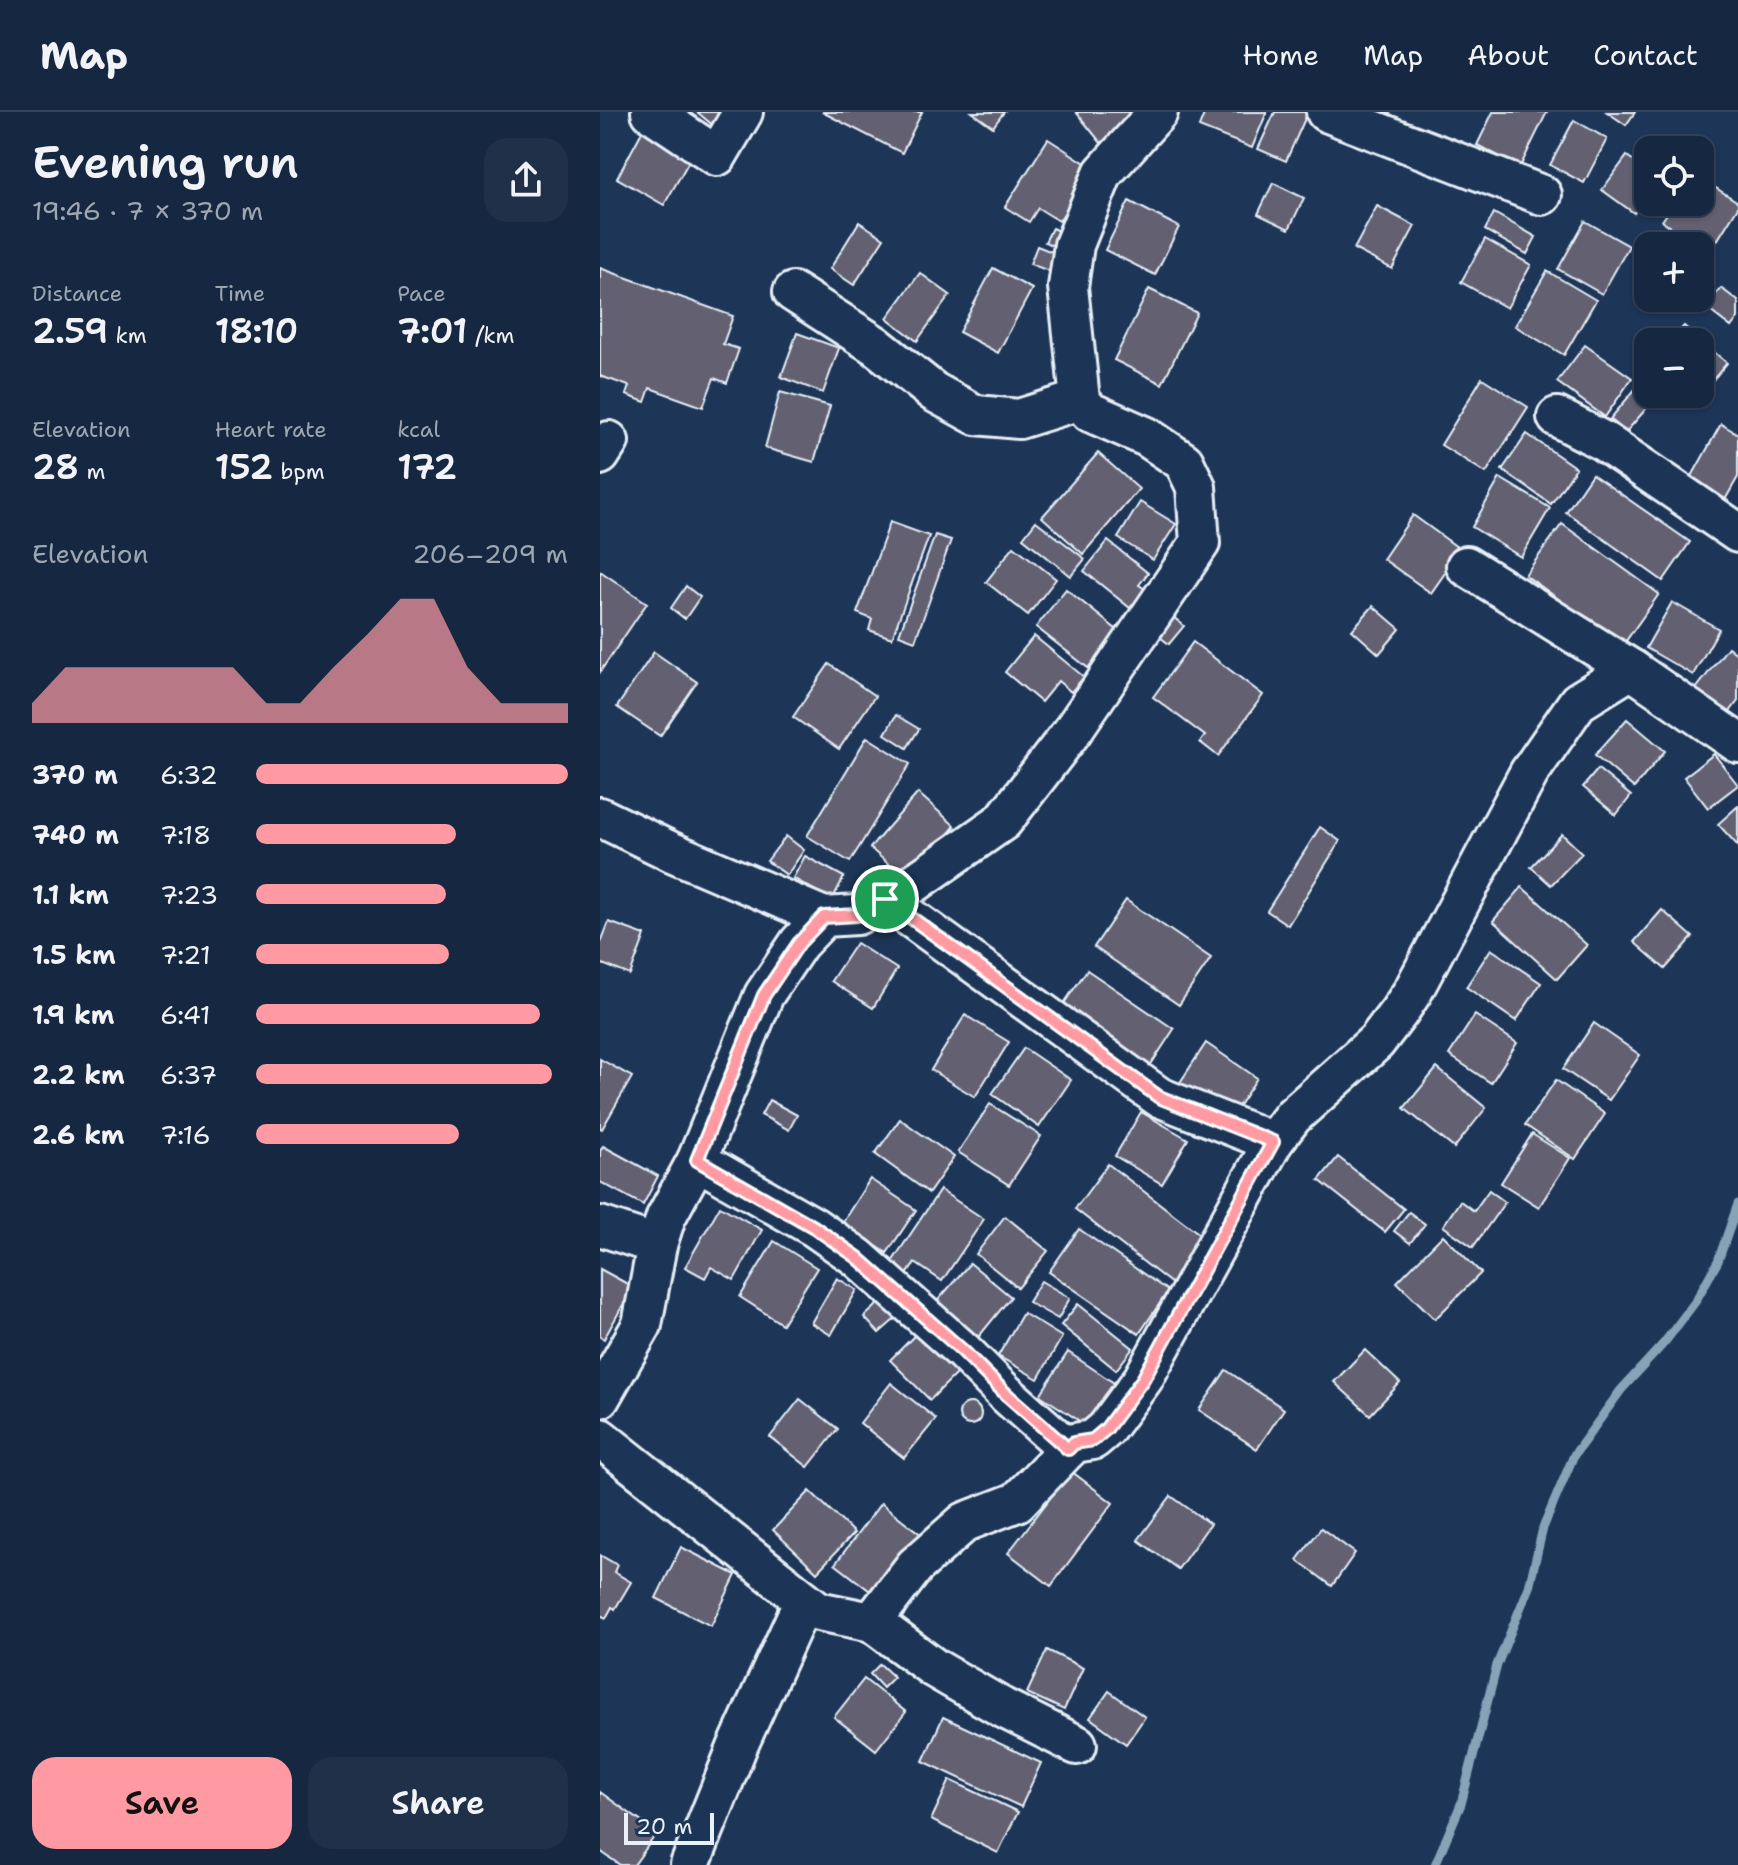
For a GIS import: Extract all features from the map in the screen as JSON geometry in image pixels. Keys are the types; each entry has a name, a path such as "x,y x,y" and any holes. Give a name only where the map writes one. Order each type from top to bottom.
{"street":[{"path":"651,112 717,156 743,112"},
{"path":"600,817 672,852 824,917 857,915 916,882 1003,821 1073,730 1200,543 1196,487 1184,462 1147,437 1090,412 1080,400 1068,287 1074,245 1103,173 1158,112"},
{"path":"1326,112 1542,195"},
{"path":"793,292 875,345 934,392 976,415 1019,419 1080,400"},
{"path":"1557,417 1603,441 1738,533"},
{"path":"1466,566 1631,669 1738,743"},
{"path":"872,1622 915,1566 965,1522 1017,1502 1074,1443 1093,1440 1106,1429 1143,1379 1273,1142 1304,1104 1376,1042 1399,1012 1529,773 1578,702 1631,669"},
{"path":"885,899 1159,1097 1273,1142"},
{"path":"600,1398 642,1325 657,1245 666,1217 697,1160 764,995 799,943 824,917"},
{"path":"697,1160 814,1227 857,1257 1068,1449"},
{"path":"600,1226 657,1245"},
{"path":"600,1438 818,1611 872,1622 934,1668 1003,1708 1077,1745"},
{"path":"690,1865 737,1748 804,1600"}],"building":[{"path":"697,112 726,112 715,127"},
{"path":"822,112 922,112 902,153"},
{"path":"972,112 1004,112 993,127"},
{"path":"1076,112 1140,112 1101,143"},
{"path":"1205,112 1267,112 1252,148 1199,127"},
{"path":"1275,112 1308,112 1286,161 1258,149"},
{"path":"1493,112 1547,112 1520,167 1477,145"},
{"path":"1607,112 1635,112 1626,125"},
{"path":"1574,120 1607,139 1584,183 1550,165"},
{"path":"645,126 693,154 664,205 617,178"},
{"path":"1048,139 1093,168 1059,221 1038,208 1029,222 1005,207"},
{"path":"1627,156 1634,161 1634,213 1602,190"},
{"path":"1273,183 1304,198 1289,229 1258,214"},
{"path":"1714,187 1738,202 1738,207 1714,246 1714,232 1679,232 1662,221 1665,216 1714,216"},
{"path":"1129,201 1179,227 1155,275 1105,250"},
{"path":"1377,206 1415,226 1392,269 1354,249"},
{"path":"1494,213 1536,237 1527,254 1485,230"},
{"path":"1585,221 1629,246 1602,294 1558,269"},
{"path":"859,222 884,238 854,285 830,269"},
{"path":"1052,228 1069,236 1062,250 1045,242"},
{"path":"1485,239 1531,265 1507,308 1461,282"},
{"path":"1037,246 1055,253 1049,271 1030,264"},
{"path":"600,268 733,316 723,344 739,349 727,383 714,378 703,407 650,388 645,402 626,395 629,386 600,376"},
{"path":"993,268 1032,289 998,353 959,332"},
{"path":"1547,271 1596,300 1564,355 1515,326"},
{"path":"920,273 950,295 917,341 887,318"},
{"path":"1721,288 1738,301 1738,318 1731,327 1712,312 1714,312 1714,296"},
{"path":"1149,289 1197,313 1162,384 1114,360"},
{"path":"797,333 839,348 823,393 781,377"},
{"path":"1585,345 1632,378 1605,417 1557,382"},
{"path":"1714,352 1727,363 1714,379"},
{"path":"1482,378 1528,407 1486,473 1441,445"},
{"path":"1634,390 1634,408 1647,408 1626,432 1610,419"},
{"path":"780,392 830,406 814,462 765,448"},
{"path":"1721,424 1738,434 1738,477 1721,507 1686,487"},
{"path":"1527,434 1576,468 1551,504 1502,470"},
{"path":"1098,453 1139,489 1083,554 1042,517"},
{"path":"1592,474 1690,542 1663,581 1566,512"},
{"path":"1500,478 1550,508 1521,557 1472,527"},
{"path":"1140,502 1176,524 1153,560 1118,538"},
{"path":"1413,515 1461,550 1431,593 1383,559"},
{"path":"1036,521 1085,559 1071,576 1023,538"},
{"path":"890,522 929,536 892,638 869,630 872,619 857,613"},
{"path":"1562,524 1659,594 1623,645 1525,575"},
{"path":"935,535 951,540 915,641 899,635"},
{"path":"1108,541 1148,573 1139,585 1145,589 1130,608 1084,571"},
{"path":"1014,546 1056,579 1028,615 986,582"},
{"path":"600,571 647,603 600,672"},
{"path":"686,586 700,597 685,619 671,608"},
{"path":"1066,589 1117,630 1088,668 1036,627"},
{"path":"1672,602 1719,629 1693,675 1646,648"},
{"path":"1373,606 1400,629 1379,654 1352,630"},
{"path":"1166,611 1184,626 1169,644 1151,630"},
{"path":"1034,636 1084,677 1071,692 1058,681 1041,702 1005,672"},
{"path":"1193,642 1263,695 1218,756 1200,742 1205,736 1153,697"},
{"path":"1728,647 1738,655 1738,701 1729,713 1696,689"},
{"path":"654,652 697,682 660,736 617,707"},
{"path":"829,664 875,696 839,749 793,717"},
{"path":"896,715 919,729 907,748 885,734"},
{"path":"1627,719 1665,751 1634,788 1595,755"},
{"path":"867,737 910,764 850,862 807,836"},
{"path":"1714,754 1738,785 1708,808 1684,777"},
{"path":"1598,769 1631,796 1616,815 1583,787"},
{"path":"918,793 955,826 908,881 870,848"},
{"path":"1738,806 1738,846 1718,824"},
{"path":"1320,827 1340,841 1288,925 1267,911"},
{"path":"1562,834 1582,853 1551,885 1531,867"},
{"path":"786,836 804,850 787,875 767,861"},
{"path":"805,856 844,877 832,900 793,878"},
{"path":"1522,887 1587,945 1557,979 1493,921"},
{"path":"1126,900 1211,958 1179,1005 1094,947"},
{"path":"1662,910 1693,937 1665,969 1634,942"},
{"path":"609,922 645,935 630,975 600,963 600,945"},
{"path":"856,943 897,969 873,1008 831,981"},
{"path":"1491,949 1541,983 1516,1021 1466,987"},
{"path":"1087,970 1174,1029 1146,1072 1058,1012"},
{"path":"965,1015 1009,1042 975,1097 931,1070"},
{"path":"1475,1015 1517,1043 1491,1083 1449,1055"},
{"path":"1594,1023 1640,1055 1609,1100 1563,1069"},
{"path":"1206,1043 1257,1078 1230,1119 1179,1084"},
{"path":"1024,1048 1071,1080 1039,1127 992,1094"},
{"path":"600,1059 632,1077 602,1129 600,1128"},
{"path":"1437,1068 1486,1108 1454,1148 1404,1108"},
{"path":"1556,1080 1605,1114 1575,1159 1525,1125"},
{"path":"769,1100 797,1115 789,1130 761,1115"},
{"path":"990,1104 1041,1136 1009,1185 958,1152"},
{"path":"1141,1112 1188,1139 1162,1184 1115,1156"},
{"path":"900,1119 954,1157 929,1193 875,1154"},
{"path":"1532,1134 1570,1158 1539,1207 1501,1183"},
{"path":"603,1146 658,1176 643,1205 600,1182 600,1151"},
{"path":"1338,1157 1404,1209 1385,1232 1319,1180"},
{"path":"1108,1164 1210,1242 1176,1287 1075,1209"},
{"path":"870,1179 916,1210 887,1253 842,1223"},
{"path":"940,1190 984,1219 942,1281 915,1263 906,1276 890,1265"},
{"path":"1489,1190 1505,1202 1473,1247 1443,1226 1460,1201 1474,1211"},
{"path":"720,1206 762,1230 734,1280 711,1267 705,1278 685,1267"},
{"path":"1409,1212 1425,1224 1410,1243 1394,1231"},
{"path":"1005,1216 1048,1251 1018,1288 976,1254"},
{"path":"1079,1229 1168,1291 1139,1334 1049,1272"},
{"path":"1443,1235 1481,1273 1435,1319 1397,1282"},
{"path":"774,1241 817,1268 782,1324 740,1297"},
{"path":"970,1263 1011,1297 976,1340 934,1305"},
{"path":"600,1269 633,1287 604,1339 600,1337"},
{"path":"837,1278 857,1290 831,1335 811,1323"},
{"path":"1041,1281 1070,1298 1058,1319 1028,1302"},
{"path":"886,1297 901,1314 879,1333 864,1317"},
{"path":"1078,1304 1133,1348 1116,1370 1061,1325"},
{"path":"1023,1313 1062,1337 1038,1379 998,1356"},
{"path":"916,1334 957,1373 930,1400 890,1360"},
{"path":"1365,1350 1400,1383 1370,1415 1334,1382"},
{"path":"1068,1352 1123,1389 1095,1431 1040,1395"},
{"path":"1226,1370 1284,1409 1257,1449 1199,1410"},
{"path":"891,1383 936,1419 904,1458 860,1423"},
{"path":"800,1399 838,1429 808,1467 770,1437"},
{"path":"970,1403 981,1414 970,1425 959,1414"},
{"path":"1071,1471 1113,1503 1051,1586 1008,1553"},
{"path":"810,1491 854,1533 817,1572 773,1530"},
{"path":"1171,1496 1210,1524 1178,1569 1138,1540"},
{"path":"881,1503 923,1536 878,1597 835,1564"},
{"path":"1321,1528 1355,1553 1332,1586 1297,1560"},
{"path":"681,1547 736,1575 711,1626 656,1598"},
{"path":"600,1555 617,1565 614,1572 631,1582 606,1618 600,1615"},
{"path":"1047,1650 1083,1668 1064,1710 1027,1693"},
{"path":"880,1664 894,1677 883,1688 870,1674"},
{"path":"864,1679 906,1712 876,1750 834,1717"},
{"path":"1109,1691 1145,1717 1126,1744 1090,1718"},
{"path":"943,1717 1041,1763 1021,1807 923,1761"},
{"path":"950,1780 1018,1812 998,1853 931,1820"},
{"path":"600,1792 657,1833 634,1865 620,1865 600,1851"}],"waterway":[{"path":"1435,1865 1461,1804 1497,1665 1529,1587 1543,1528 1574,1455 1621,1390 1664,1343 1695,1302 1718,1261 1738,1204"}],"route":[{"path":"885,899 1159,1097 1273,1142 1143,1379 1106,1429 1093,1440 1074,1443 1068,1449 857,1257 814,1227 697,1160 764,995 799,943 824,917 857,915 885,899"}]}
